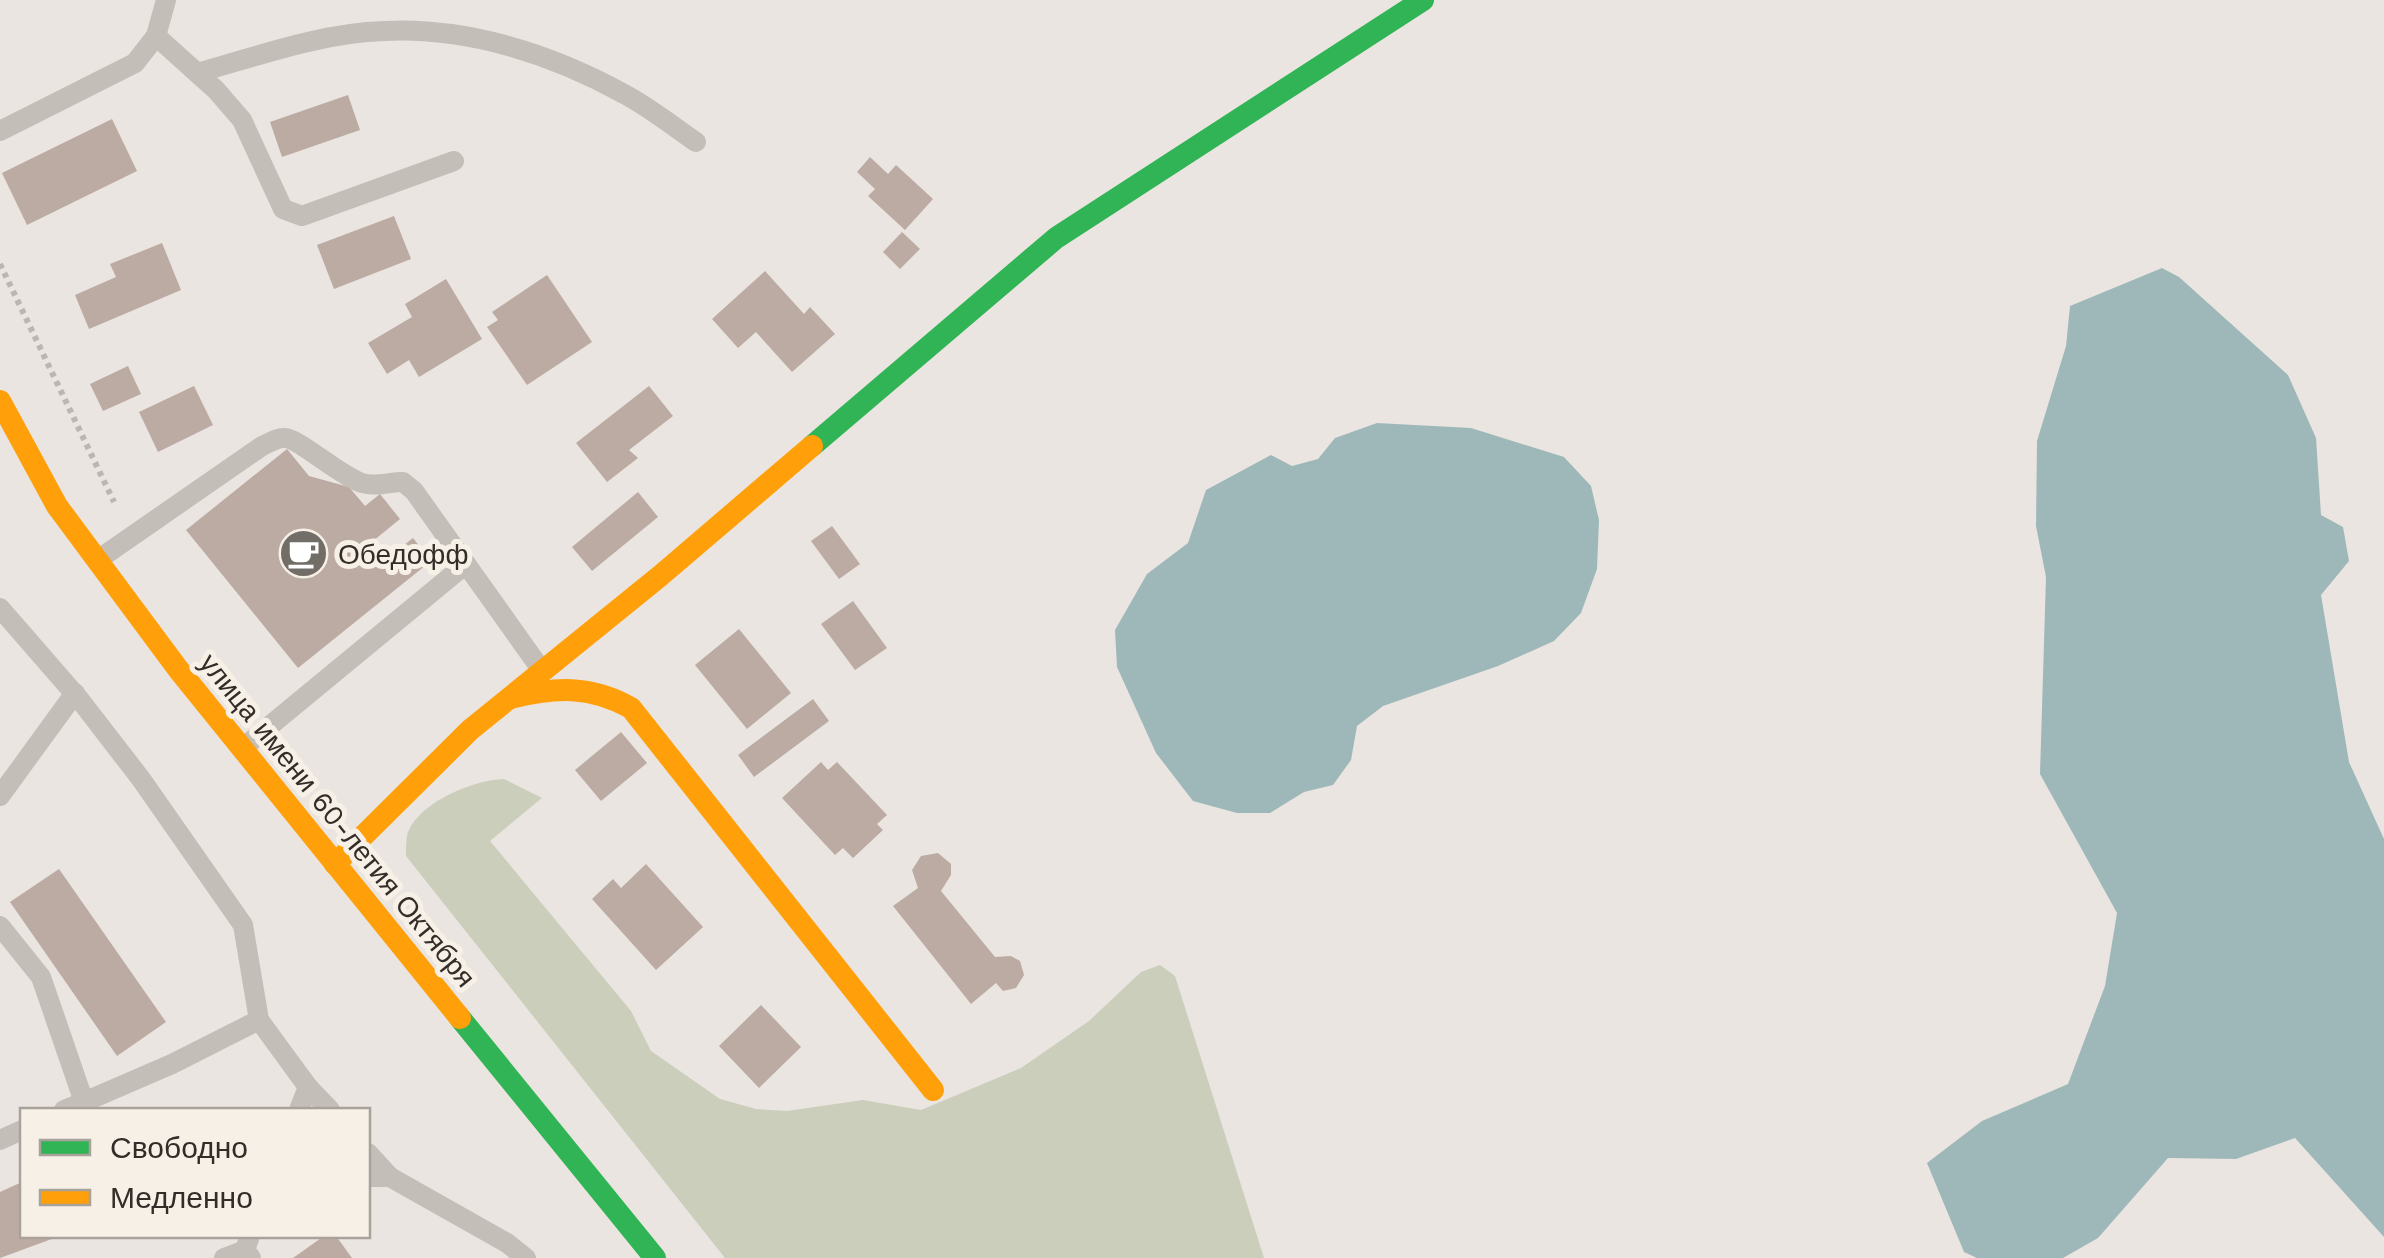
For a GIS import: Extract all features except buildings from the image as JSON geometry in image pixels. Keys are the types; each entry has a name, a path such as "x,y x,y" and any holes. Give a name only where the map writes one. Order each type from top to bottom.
{"street":[{"path":"334,864 470,730 660,576 1056,238 1423,0"},
{"name":"улица имени 60-летия Октября","path":"0,402 58,506 98,560 334,864 655,1258"},
{"path":"510,698 551,688 579,687 613,697 631,708 933,1090"}],"lane":[{"path":"0,131 134,63 156,36 166,0"},
{"path":"198,73 318,40 383,30 466,33 547,59 626,94 696,142"},
{"path":"156,36 242,120 283,209 302,216 454,161"},
{"path":"98,560 262,446 282,437 292,439 329,467 359,482 402,482 414,491 542,671"},
{"path":"242,748 466,564"},
{"path":"0,608 75,694 141,779 243,925 259,1020 328,1108"},
{"path":"0,796 75,694"},
{"path":"0,926 40,977 74,1106 172,1064 259,1020"},
{"path":"300,1108 308,1087"},
{"path":"370,1155 390,1178 508,1243 526,1258"},
{"path":"370,1178 390,1178"},
{"path":"224,1258 249,1248"}],"path":[{"path":"0,264 123,521 135,535"}],"green space":[{"path":"504,779 542,798 490,841 631,1011 651,1051 720,1099 756,1109 787,1111 863,1100 921,1110 1021,1068 1089,1021 1141,972 1160,965 1175,976 1264,1258 725,1258 406,856 408,832 424,811 464,788"}],"water":[{"path":"2162,268 2179,277 2288,375 2316,438 2321,515 2343,527 2349,561 2321,595 2349,762 2384,839 2384,1237 2295,1138 2236,1159 2168,1158 2098,1238 2063,1258 1977,1258 1964,1252 1927,1163 1982,1121 2068,1084 2105,986 2117,913 2040,774 2046,577 2036,526 2037,441 2066,346 2070,306"},
{"path":"1377,423 1471,428 1564,457 1591,486 1599,520 1597,569 1581,613 1554,641 1498,666 1383,706 1357,726 1351,760 1333,785 1304,792 1270,813 1237,813 1193,801 1156,753 1117,667 1115,630 1147,574 1188,543 1206,490 1271,455 1292,466 1318,459 1335,438"}],"traffic: fast":[{"path":"812,446 1056,238 1423,0"},
{"path":"460,1018 655,1258"}],"traffic: slow":[{"path":"0,401 57,506 178,669 460,1018"},
{"path":"335,864 470,730 812,446"},
{"path":"510,698 572,690 601,695 631,708 933,1090"}],"place":[{"name":"Обедофф","path":"303,554"}]}
